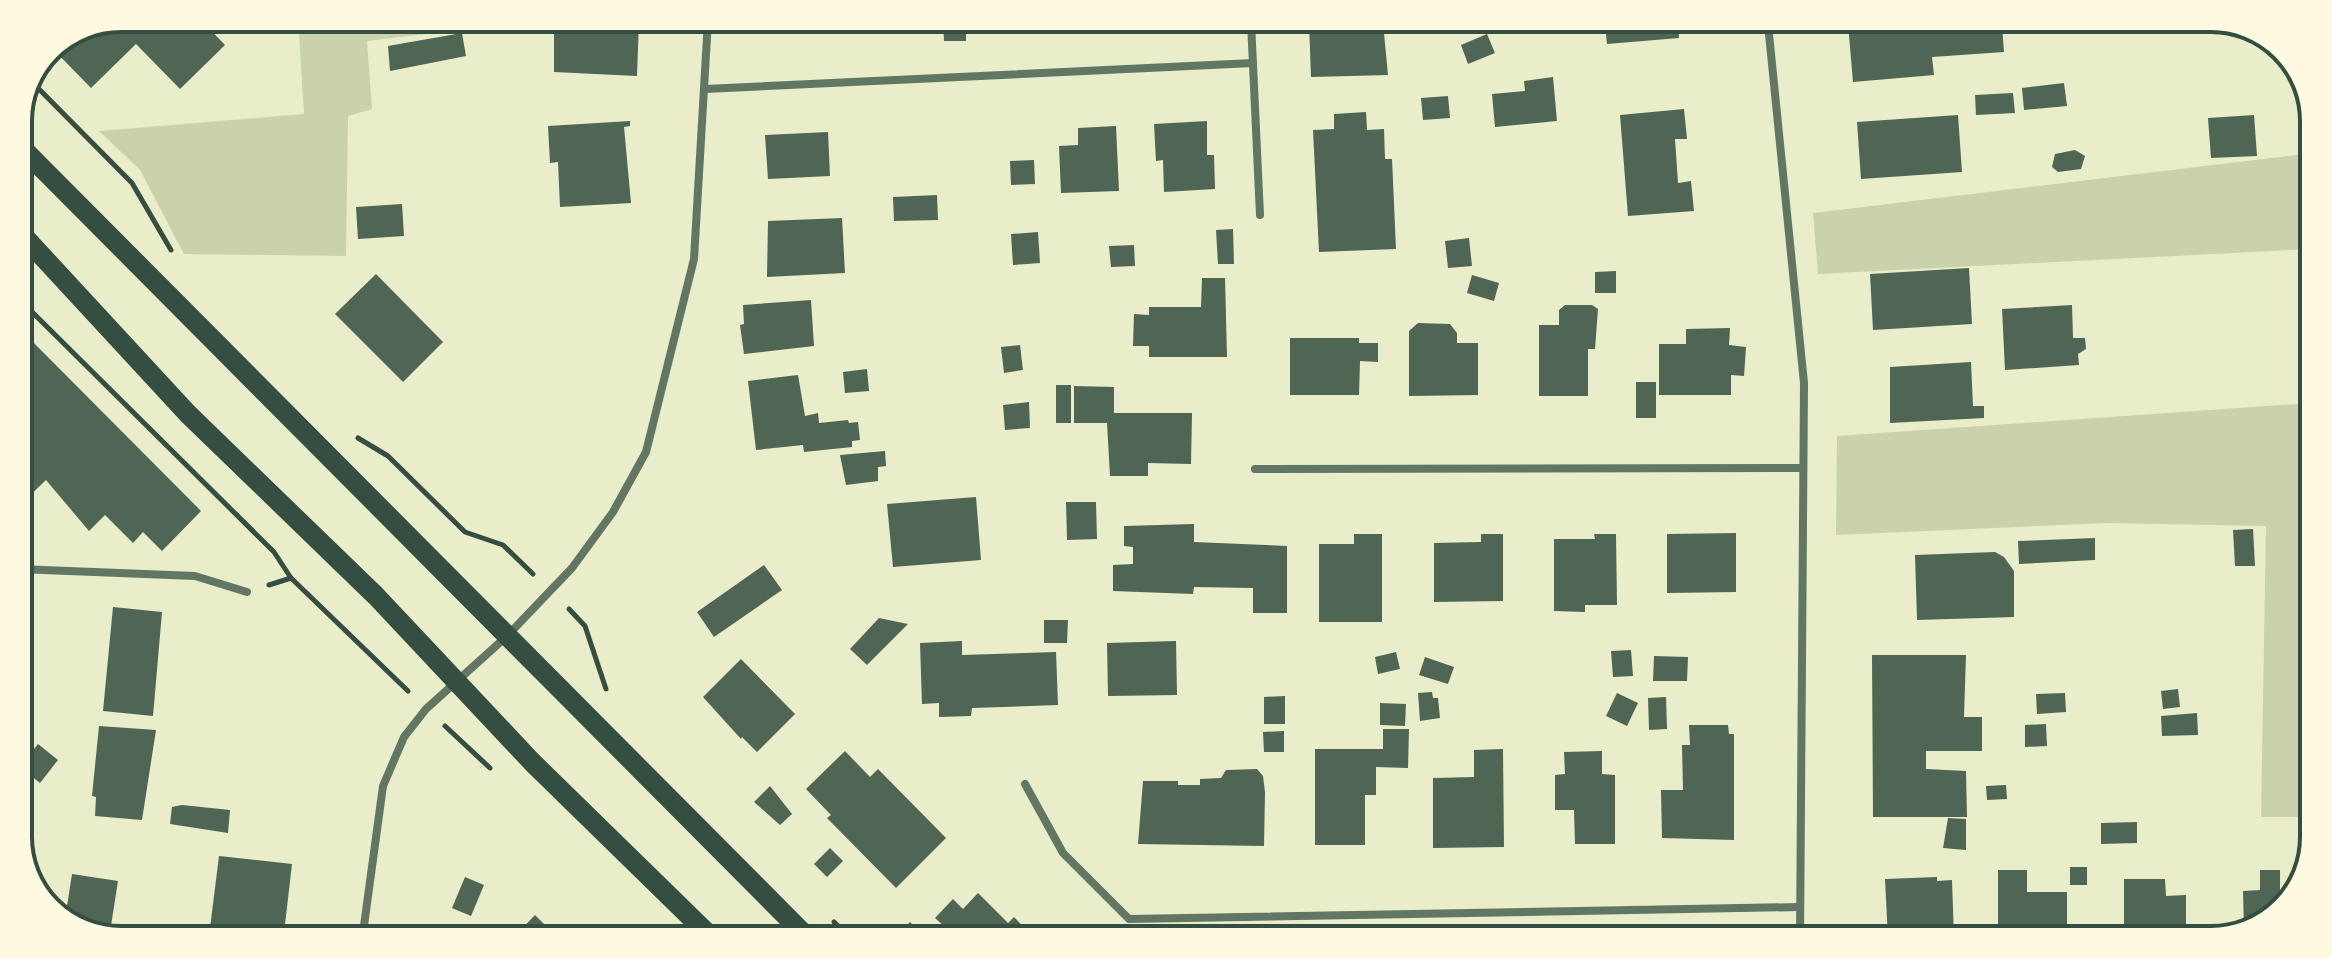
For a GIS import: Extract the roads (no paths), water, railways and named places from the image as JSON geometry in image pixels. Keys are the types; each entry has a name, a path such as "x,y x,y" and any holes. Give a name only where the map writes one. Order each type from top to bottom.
{"main road":[{"path":"32,158 796,926"},
{"path":"32,245 188,414 376,596 456,684 700,926"}],"street":[{"path":"364,926 383,786 404,737 426,709 507,636 593,542 646,452 694,259 707,32"},
{"path":"1251,32 1260,215"},
{"path":"1769,32 1804,383 1800,926"},
{"path":"705,89 1253,63"},
{"path":"1255,469 1803,468"},
{"path":"32,570 195,576 247,592"},
{"path":"1025,784 1063,853 1129,919 1800,907"}]}
